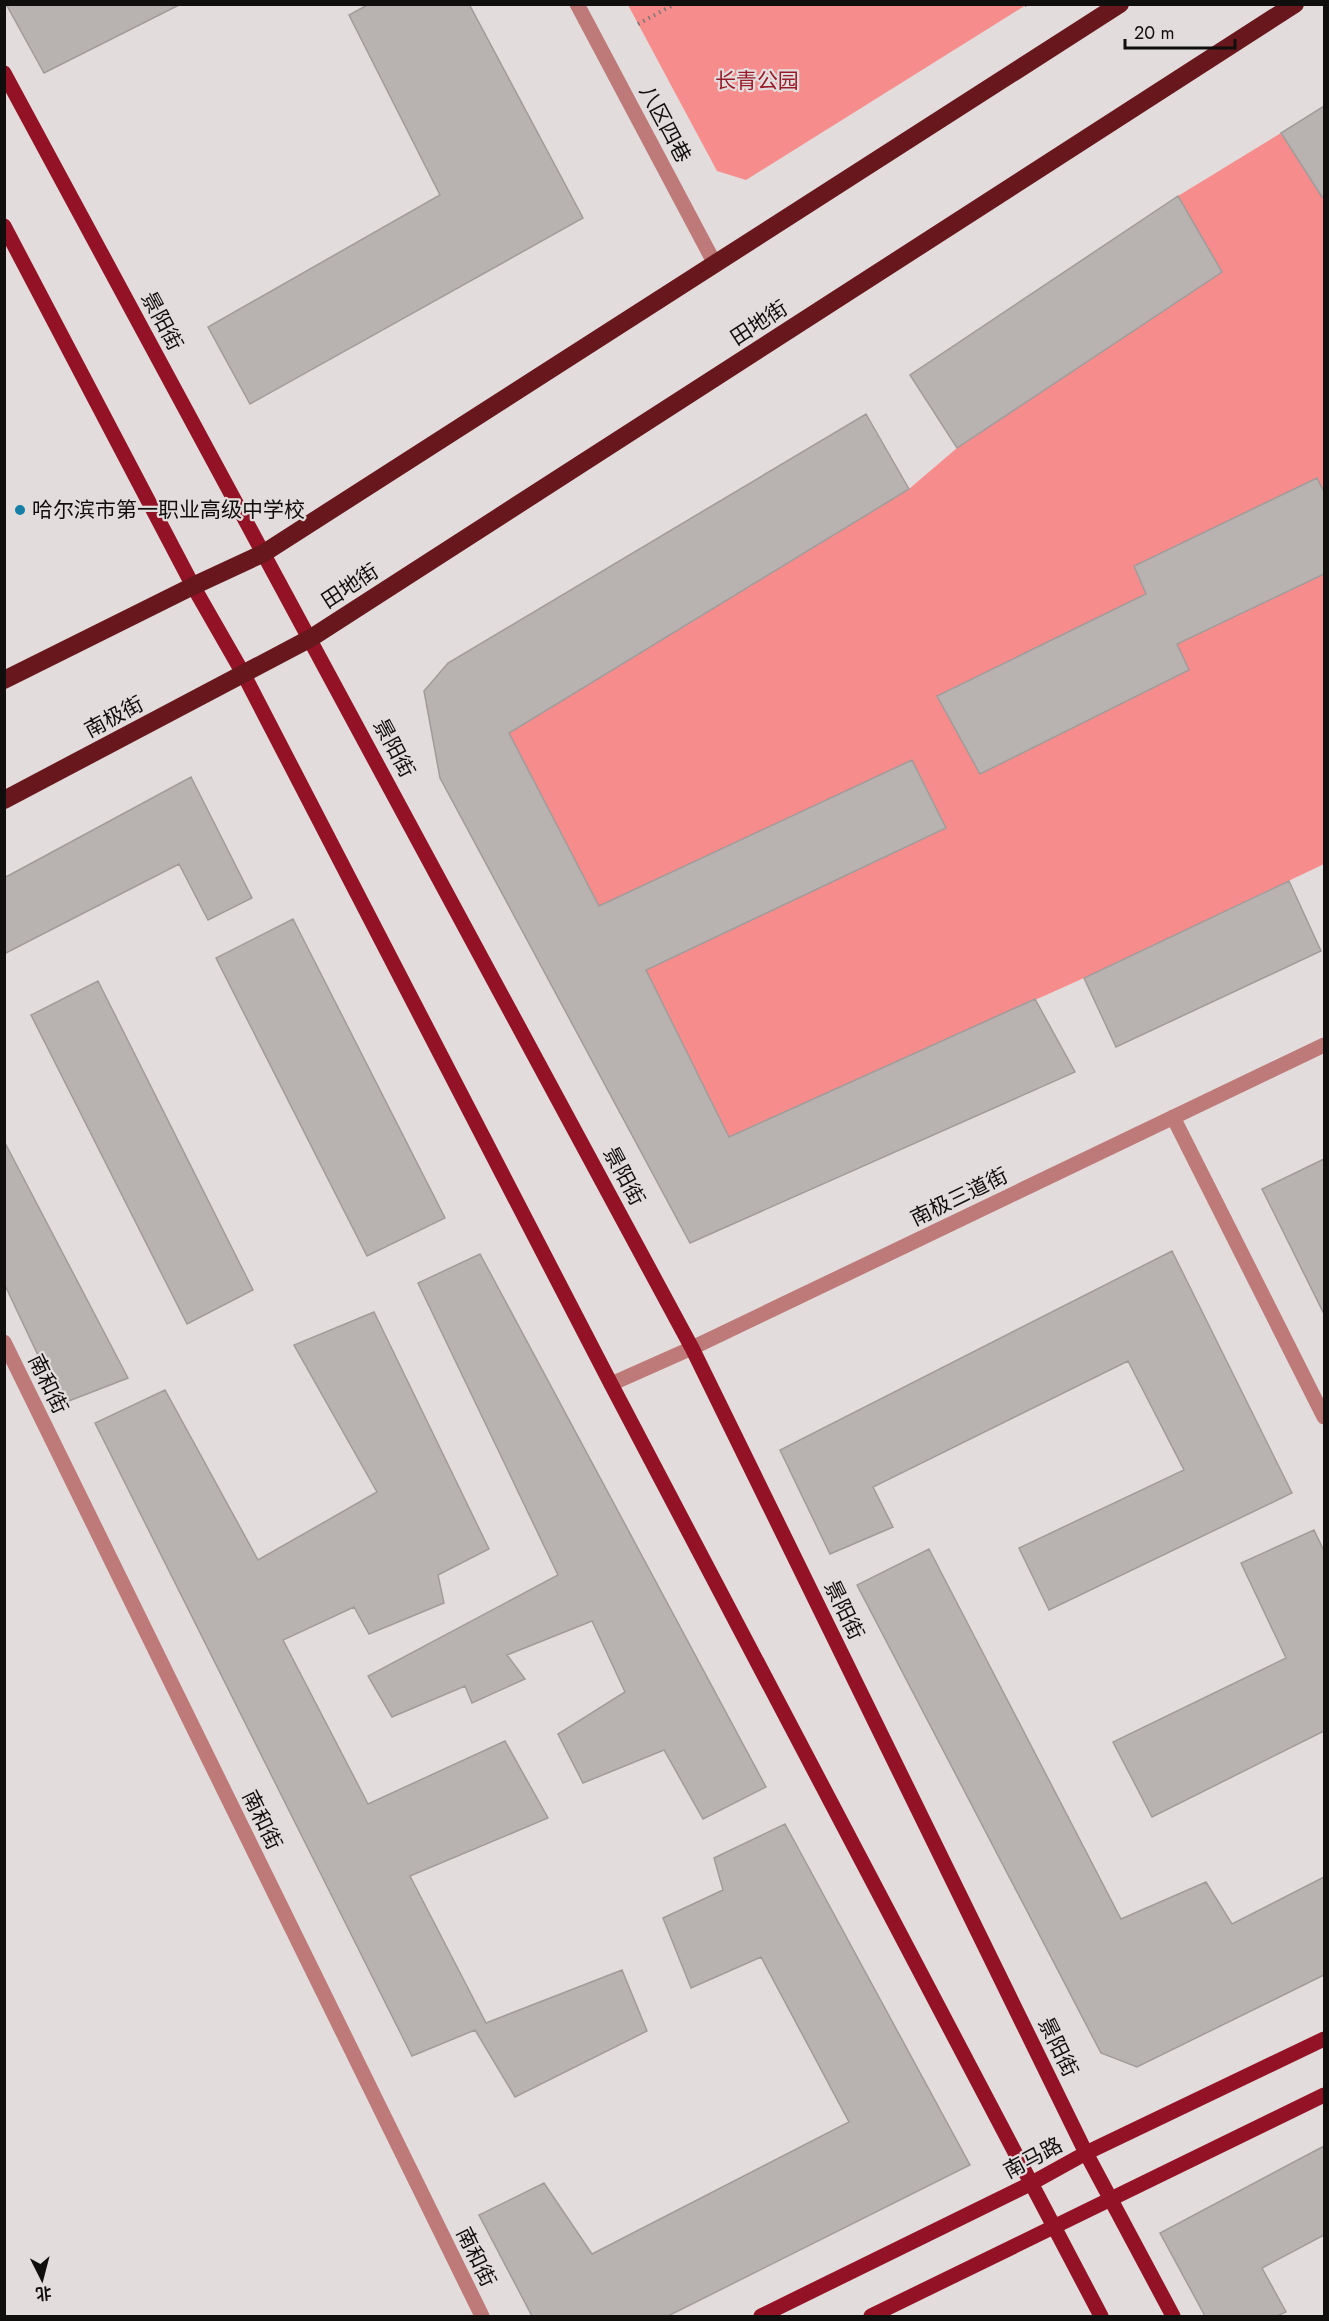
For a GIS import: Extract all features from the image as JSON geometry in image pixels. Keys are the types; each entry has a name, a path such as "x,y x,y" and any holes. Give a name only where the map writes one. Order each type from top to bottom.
{"highway":[{"path":"4,680 193,586 264,554 1120,4"},
{"name":"田地街","path":"244,675 311,638 1294,4"},
{"name":"南极街","path":"4,800 244,675"}],"main road":[{"name":"景阳街","path":"4,73 693,1348 1086,2153 1173,2316"},
{"path":"4,226 193,586 244,675 611,1384 1101,2316"},
{"name":"南马路","path":"761,2316 1030,2184 1086,2153 1324,2039"},
{"path":"871,2316 1324,2095"}],"street":[{"name":"八区四巷","path":"577,4 715,264"},
{"name":"南极三道街","path":"611,1384 693,1348 1324,1046"},
{"path":"1173,1117 1324,1417"},
{"name":"南和街","path":"4,1342 482,2316"}],"path":[{"path":"638,24 675,4"},
{"path":"1021,4 1022,7 1026,4"}],"green space":[{"name":"长青公园","path":"628,5 1026,5 746,180 717,171"},
{"path":"1281,133 1322,197 1324,196 1324,864 1084,978 729,1137 646,970 946,828 912,761 599,906 509,733 909,489 957,448 1222,272 1178,196"}],"building":[{"path":"6,4 181,4 44,73"},
{"path":"369,4 469,4 583,218 250,404 208,327 440,195 349,15"},
{"path":"1324,106 1324,196 1322,197 1281,133"},
{"path":"1178,196 1222,272 957,448 910,375"},
{"path":"866,414 909,489 509,733 599,906 912,760 946,828 646,970 729,1137 1035,999 1075,1072 690,1243 440,778 424,691 448,663"},
{"path":"1317,478 1324,492 1324,574 1177,644 1189,670 980,774 937,696 1146,594 1134,566"},
{"path":"1317,478 1324,492 1324,574 1177,644 1189,670 980,774 937,696 1146,594 1134,566"},
{"path":"191,777 252,898 208,920 179,864 4,954 4,878"},
{"path":"1289,881 1321,951 1116,1047 1084,978"},
{"path":"1289,881 1321,951 1116,1047 1084,978"},
{"path":"293,919 445,1218 367,1256 216,958"},
{"path":"98,981 253,1290 187,1324 31,1015"},
{"path":"4,1141 128,1378 61,1404 4,1283"},
{"path":"1324,1159 1324,1314 1262,1189"},
{"path":"1172,1251 1292,1493 1049,1610 1019,1548 1184,1470 1128,1361 873,1487 893,1527 830,1554 780,1450"},
{"path":"480,1254 766,1787 703,1819 664,1750 583,1783 558,1734 625,1692 592,1621 507,1655 525,1679 472,1703 465,1686 392,1717 368,1676 558,1575 418,1283"},
{"path":"374,1312 489,1549 438,1575 444,1603 369,1634 354,1607 283,1640 368,1804 505,1741 548,1818 410,1876 486,2023 622,1970 647,2031 515,2097 475,2030 412,2056 95,1423 165,1390 258,1560 377,1492 294,1345"},
{"path":"1314,1530 1324,1551 1324,1731 1152,1817 1113,1742 1286,1658 1241,1563"},
{"path":"929,1549 1121,1919 1206,1882 1232,1924 1324,1877 1324,1975 1137,2067 1101,2053 857,1585"},
{"path":"785,1824 970,2165 668,2316 532,2316 479,2215 544,2183 592,2254 849,2122 761,1957 691,1988 663,1918 723,1890 714,1858"},
{"path":"1324,2146 1324,2235 1262,2268 1286,2312 1277,2316 1205,2316 1160,2233"}],"place":[{"name":"哈尔滨市第一职业高级中学校","path":"20,510"}]}
